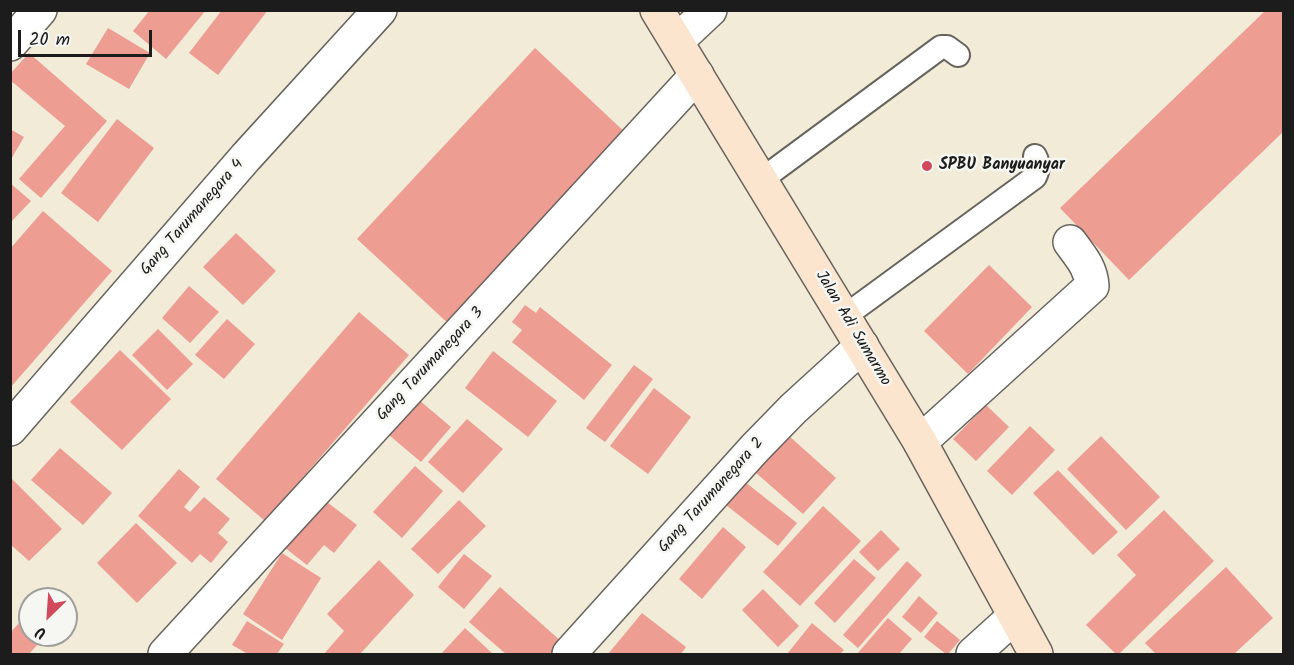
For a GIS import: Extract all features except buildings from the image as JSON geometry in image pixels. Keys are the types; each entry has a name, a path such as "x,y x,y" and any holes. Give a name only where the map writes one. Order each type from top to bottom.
{"main road":[{"name":"Jalan Adi Sumarmo","path":"657,10 920,442 1036,654"}],"street":[{"name":"Gang Tarumanegara 4","path":"10,429 246,157 380,10"},
{"path":"677,41 710,10"},
{"name":"Gang Tarumanegara 3","path":"165,654 697,75"},
{"path":"920,442 1092,286 1092,275 1070,242"},
{"name":"Gang Tarumanegara 2","path":"569,654 755,448 862,345"},
{"path":"973,654 1015,616"}],"lane":[{"path":"761,180 941,47 947,47 958,55"},
{"path":"845,316 1035,177 1039,163 1035,156"}],"place":[{"name":"SPBU Banyuanyar","path":"927,166"}]}
